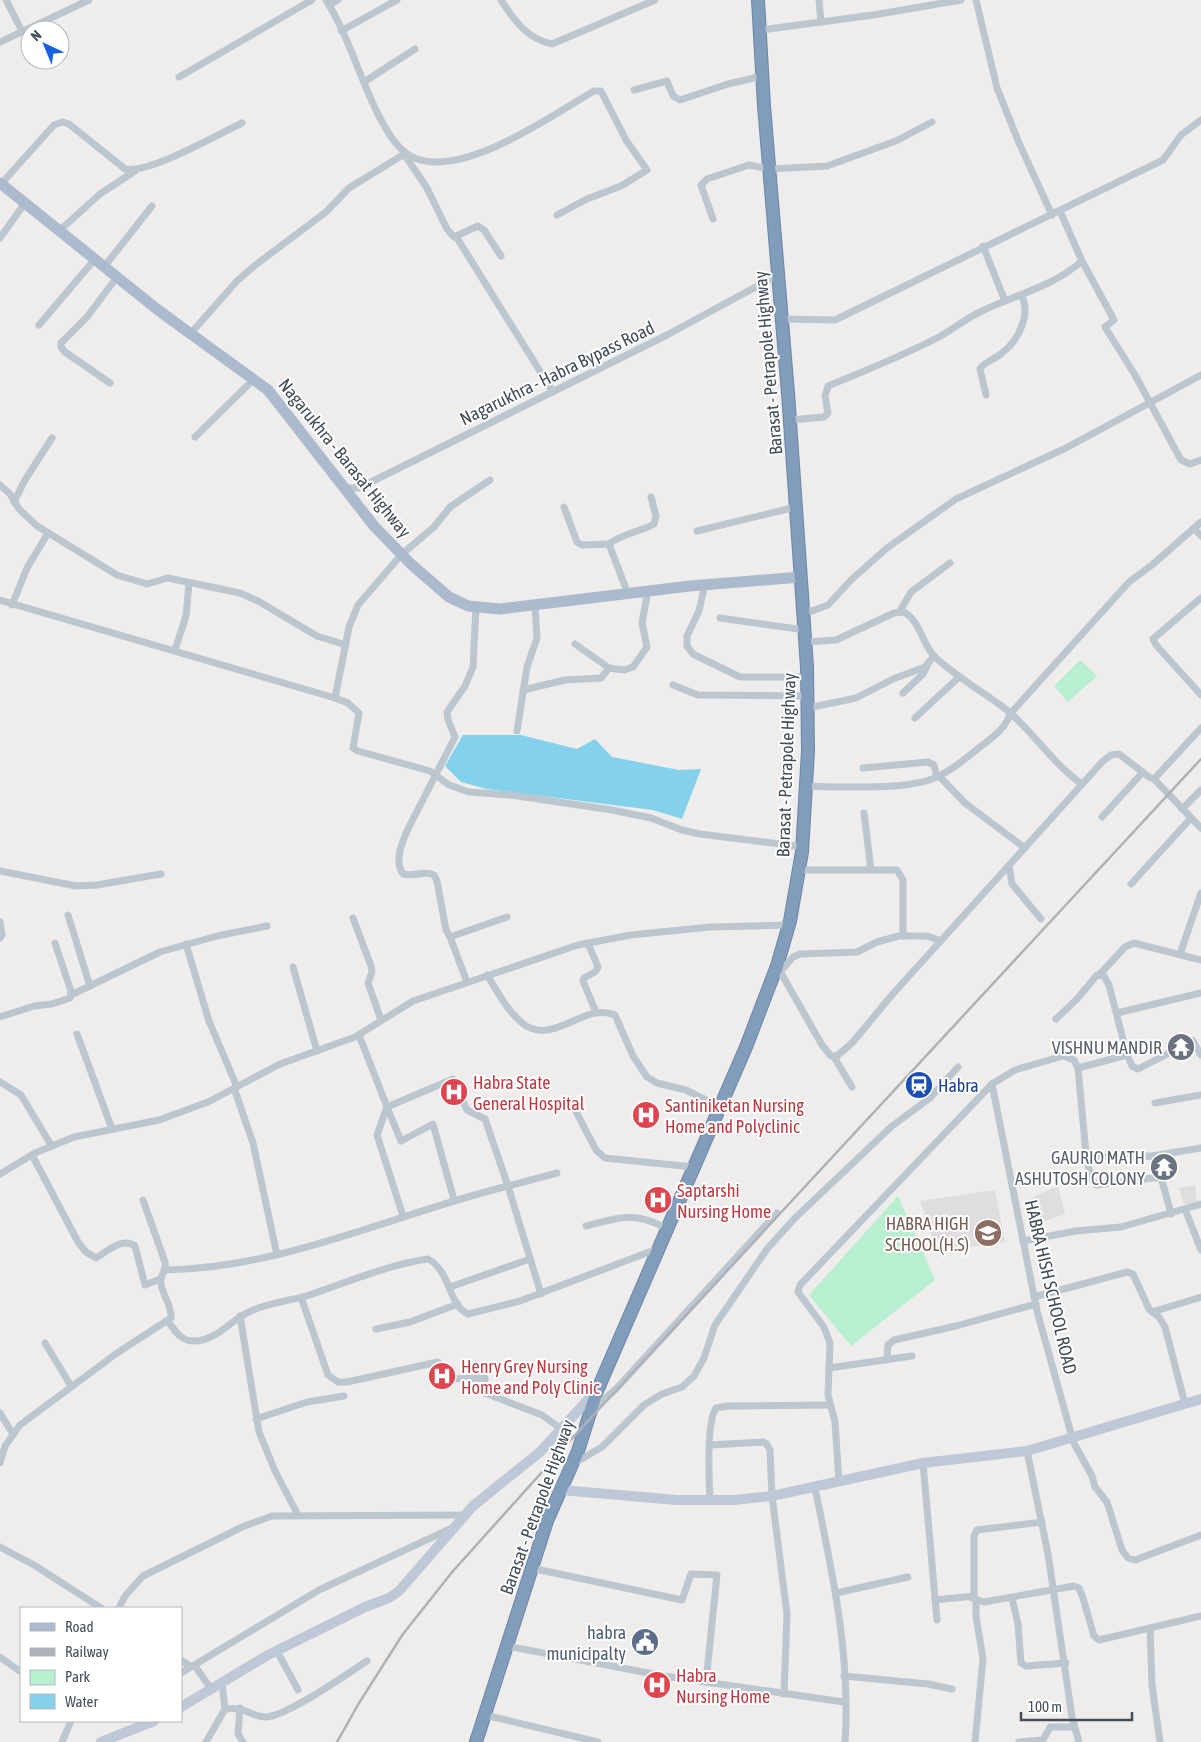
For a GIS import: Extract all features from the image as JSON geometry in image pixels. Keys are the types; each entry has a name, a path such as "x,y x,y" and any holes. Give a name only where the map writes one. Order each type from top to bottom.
{"highway":[{"name":"Barasat - Petrapole Highway","path":"476,1742 547,1521 573,1464 597,1390 779,969 799,870 806,786 808,677 758,0"}],"main road":[{"name":"Nagarukhra - Barasat Highway","path":"0,183 104,267 268,390 374,526 401,554 449,597 476,607 500,609 705,584 801,577"},
{"path":"182,1706 277,1651 365,1607 388,1598 409,1582 465,1515 540,1452 560,1428 597,1390"},
{"path":"561,1490 678,1500 772,1496 923,1463 1027,1450 1201,1399"},
{"path":"101,1742 135,1725 149,1722"}],"street":[{"path":"6,0 20,27"},
{"path":"46,20 89,0"},
{"path":"179,77 312,0"},
{"path":"338,0 328,3 380,117 395,142 405,153 428,188 447,229 454,238 457,238 553,392"},
{"path":"341,30 382,3 398,0"},
{"path":"501,0 521,28 540,42 552,44 656,0"},
{"path":"819,0 821,22"},
{"path":"761,30 961,0"},
{"path":"976,0 997,88 1019,143 1052,215"},
{"path":"0,42 20,32"},
{"path":"364,82 415,49"},
{"path":"634,90 667,81 673,96 680,100 734,82 763,76"},
{"path":"405,153 416,159 438,163 448,162 499,145 594,91 601,91 626,140 647,170 621,186 587,198 558,215"},
{"path":"782,319 836,320 983,246 1052,215 1163,160 1181,135 1201,120"},
{"path":"0,183 54,125 59,122 69,124 124,169 136,170"},
{"path":"713,219 702,191 703,182 749,165 769,169 814,168 834,164 896,141 932,122"},
{"path":"59,231 100,194 136,170 158,163 242,123"},
{"path":"191,333 243,276 326,212 349,188 405,153"},
{"path":"0,238 25,203"},
{"path":"104,267 152,206"},
{"path":"1060,211 1082,262 1114,320 1105,327 1135,375 1148,402 1182,460 1190,464 1201,460"},
{"path":"457,238 476,227 481,227 500,256"},
{"path":"983,246 1005,301"},
{"path":"39,325 95,259"},
{"path":"790,420 824,417 828,413 825,396 828,386 903,355 977,313 1036,290 1072,271 1082,262"},
{"name":"Nagarukhra - Habra Bypass Road","path":"348,493 737,299 778,275"},
{"path":"110,383 65,352 61,347 61,343 87,317 117,277"},
{"path":"986,395 980,369 1001,354 1012,342 1027,311 1021,295"},
{"path":"803,608 812,611 828,605 851,580 887,548 950,502 1066,448 1201,375"},
{"path":"196,437 254,379"},
{"path":"14,502 25,480 52,438"},
{"path":"335,698 351,618 358,605 401,554 434,527 450,507 490,480"},
{"path":"0,485 5,488 14,502 37,526 117,575 137,583 147,584 168,578 240,593 258,601 317,636 346,645"},
{"path":"348,493 359,488"},
{"path":"564,507 577,542 582,545 609,544 614,540 654,524 656,516 651,497"},
{"path":"697,531 796,507"},
{"path":"806,786 893,785 920,782 938,777 1002,729 1010,714 1129,582 1152,565 1201,522"},
{"path":"1194,528 1201,536"},
{"path":"12,604 27,568 48,533"},
{"path":"609,544 628,594"},
{"path":"720,618 805,636 836,640 900,611 911,592 950,563"},
{"path":"175,650 186,616 189,583"},
{"path":"705,584 699,611 687,636 688,646 693,654 740,677 808,677"},
{"path":"574,644 609,668 624,670 633,667 646,647 642,623 648,591"},
{"path":"1201,598 1153,639 1156,645 1201,695"},
{"path":"0,600 175,650 348,703 358,713 353,748 358,752 430,771 449,785 469,792 511,795 594,807 651,818 682,830 700,834 802,847"},
{"path":"517,731 527,667 537,638 538,625 535,606"},
{"path":"466,982 450,936 446,930 437,881 434,875 427,873 408,876 404,874 399,863 402,843 455,738 447,712 465,686 473,667 476,607"},
{"path":"900,611 910,615 934,656 1010,714 1066,771 1082,784"},
{"path":"903,693 923,674 934,656"},
{"path":"673,684 698,695 808,702 856,698 928,664"},
{"path":"523,690 566,680 601,678 609,668"},
{"path":"914,718 960,677"},
{"path":"1154,779 1201,728"},
{"path":"834,1057 853,1042 1103,761 1115,754 1124,756 1154,779 1201,828"},
{"path":"862,768 931,763 938,777 965,803 1025,848"},
{"path":"1102,817 1143,772"},
{"path":"1182,809 1201,790"},
{"path":"864,813 871,870"},
{"path":"1130,884 1191,818"},
{"path":"1009,866 1012,884 1041,919"},
{"path":"799,870 894,869 902,876 903,936"},
{"path":"0,871 76,886 97,885 161,874"},
{"path":"1180,954 1201,893"},
{"path":"68,915 90,986"},
{"path":"450,936 507,917"},
{"path":"353,918 371,966 372,972 368,983 381,1020"},
{"path":"0,922 2,935 0,938"},
{"path":"0,1174 32,1155 81,1135 168,1117 208,1102 280,1064 359,1035 413,1001 588,943 631,935 736,925 788,925"},
{"path":"0,1017 34,1006 60,1002 160,952 186,944 267,926"},
{"path":"852,1087 834,1057 822,1044 779,969 795,955 857,952 884,940 903,936 927,936 941,941"},
{"path":"55,943 71,995"},
{"path":"588,943 598,967 595,972 584,978 584,981 596,1012"},
{"path":"1056,1019 1126,947 1134,943 1201,960"},
{"path":"186,944 209,1021 245,1114 277,1255"},
{"path":"293,967 317,1050"},
{"path":"1100,974 1108,981 1118,1013 1127,1055 1132,1066 1138,1069 1193,1041 1201,1055"},
{"path":"487,975 513,1014 528,1027 553,1029 596,1012 608,1012 615,1016 633,1056 648,1077 657,1083 695,1094 720,1107"},
{"path":"1118,1013 1201,993"},
{"path":"77,1034 112,1129"},
{"path":"359,1035 401,1141 433,1124 454,1200"},
{"path":"1078,1068 1127,1055"},
{"path":"839,1482 835,1422 830,1405 830,1343 826,1332 800,1295 798,1288 992,1084 1011,1071 1063,1056 1074,1060 1078,1068 1086,1154 1091,1178 1096,1185 1161,1177"},
{"path":"573,1464 602,1447 644,1406 662,1394 682,1386 694,1376 704,1358 715,1324 767,1248 795,1218 892,1126 930,1098 958,1066"},
{"path":"403,1216 377,1135 387,1107 453,1079 467,1110 485,1118 541,1294"},
{"path":"0,1082 21,1095 51,1146"},
{"name":"HABRA HISH SCHOOL ROAD","path":"992,1084 1035,1300 1072,1437 1092,1476 1095,1488 1107,1502 1122,1550 1128,1558 1135,1560 1201,1535"},
{"path":"1155,1103 1201,1095"},
{"path":"571,1102 596,1150 605,1158 693,1167"},
{"path":"1086,1154 1093,1156 1152,1156 1201,1148"},
{"path":"32,1155 78,1242 86,1252 96,1258 123,1242 129,1242 135,1246 144,1285 160,1279 166,1270 165,1262 143,1200"},
{"path":"1152,1156 1156,1160 1171,1214"},
{"path":"166,1270 218,1266 312,1247 454,1200 557,1173"},
{"path":"1023,1241 1076,1231 1121,1226 1171,1214 1201,1204"},
{"path":"1185,1209 1201,1250"},
{"path":"590,1411 616,1388 778,1213"},
{"path":"586,1226 630,1216 642,1216 666,1228"},
{"path":"168,1322 180,1338 194,1341 213,1336 240,1316 260,1307 300,1298 404,1264 428,1259 442,1270 458,1304 468,1314 500,1308 541,1294 658,1249"},
{"path":"450,1287 530,1259"},
{"path":"887,1360 888,1345 894,1340 965,1324 1035,1300 1129,1272 1136,1278 1152,1312 1159,1318 1165,1328 1185,1404"},
{"path":"0,1463 5,1446 20,1425 118,1353 168,1322 172,1315 160,1279"},
{"path":"1152,1312 1201,1297"},
{"path":"300,1298 328,1375 333,1380 347,1382 438,1362 444,1379 485,1378 485,1393 542,1414 560,1428"},
{"path":"376,1329 410,1322 458,1304"},
{"path":"240,1316 256,1418 264,1448 298,1515"},
{"path":"46,1343 71,1386"},
{"path":"829,1368 912,1356"},
{"path":"256,1418 307,1402 344,1396"},
{"path":"710,1500 710,1445 713,1414 720,1406 830,1405"},
{"path":"0,1413 13,1434"},
{"path":"710,1445 766,1444 770,1450 772,1496 787,1614 784,1694"},
{"path":"1027,1450 1042,1522 1066,1663 1074,1727 1079,1742"},
{"path":"923,1463 936,1620"},
{"path":"815,1488 836,1593 844,1676 844,1742"},
{"path":"120,1607 125,1596 143,1576 242,1526 272,1516 465,1515"},
{"path":"975,1742 983,1659 974,1599 976,1589 975,1532 980,1529 1042,1522"},
{"path":"182,1672 319,1590 455,1526"},
{"path":"0,1547 34,1565 99,1607"},
{"path":"531,1568 682,1600 691,1574 717,1576 706,1682"},
{"path":"836,1593 908,1577"},
{"path":"935,1600 974,1599 984,1602 1071,1586 1079,1588 1094,1636 1099,1640 1201,1616"},
{"path":"1012,1598 1018,1624 1021,1663 1026,1666 1066,1663"},
{"path":"1150,1628 1152,1685 1160,1742"},
{"path":"507,1646 706,1682 803,1698 844,1702"},
{"path":"277,1651 298,1690"},
{"path":"0,1657 20,1671"},
{"path":"182,1661 190,1666 195,1666 209,1686"},
{"path":"225,1709 240,1708 260,1716 271,1715 312,1696 367,1661"},
{"path":"844,1676 928,1684 952,1689"},
{"path":"206,1742 225,1709 222,1683"},
{"path":"240,1708 238,1734 243,1742"},
{"path":"485,1715 582,1740 598,1742"},
{"path":"62,1742 72,1722"},
{"path":"1019,1742 1043,1740 1050,1727 1074,1727"}],"shaded area":[{"path":"1195,1185 1197,1203 1184,1204 1179,1188"},
{"path":"1058,1186 1065,1214 1036,1224 1029,1199"},
{"path":"995,1190 1005,1242 937,1252 920,1201"}],"green space":[{"path":"1080,660 1097,676 1068,702 1054,686"},
{"path":"898,1196 935,1280 851,1346 809,1295"}],"water":[{"path":"463,735 521,735 577,749 595,739 612,757 679,770 701,769 682,819 653,810 487,789 461,782 445,766"}],"railway":[{"path":"337,1742 359,1703 403,1634 453,1571 587,1422 1201,759"}],"place":[{"name":"VISHNU MANDIR","path":"1181,1047"},
{"name":"Habra","path":"919,1085"},
{"name":"Habra State General Hospital","path":"454,1092"},
{"name":"Santiniketan Nursing Home and Polyclinic","path":"646,1115"},
{"name":"GAURIO MATH ASHUTOSH COLONY","path":"1164,1167"},
{"name":"Saptarshi Nursing Home","path":"658,1200"},
{"name":"HABRA HIGH SCHOOL(H.S)","path":"988,1233"},
{"name":"Henry Grey Nursing Home and Poly Clinic","path":"442,1376"},
{"name":"habra municipalty","path":"645,1642"},
{"name":"Habra Nursing Home","path":"657,1685"}]}
